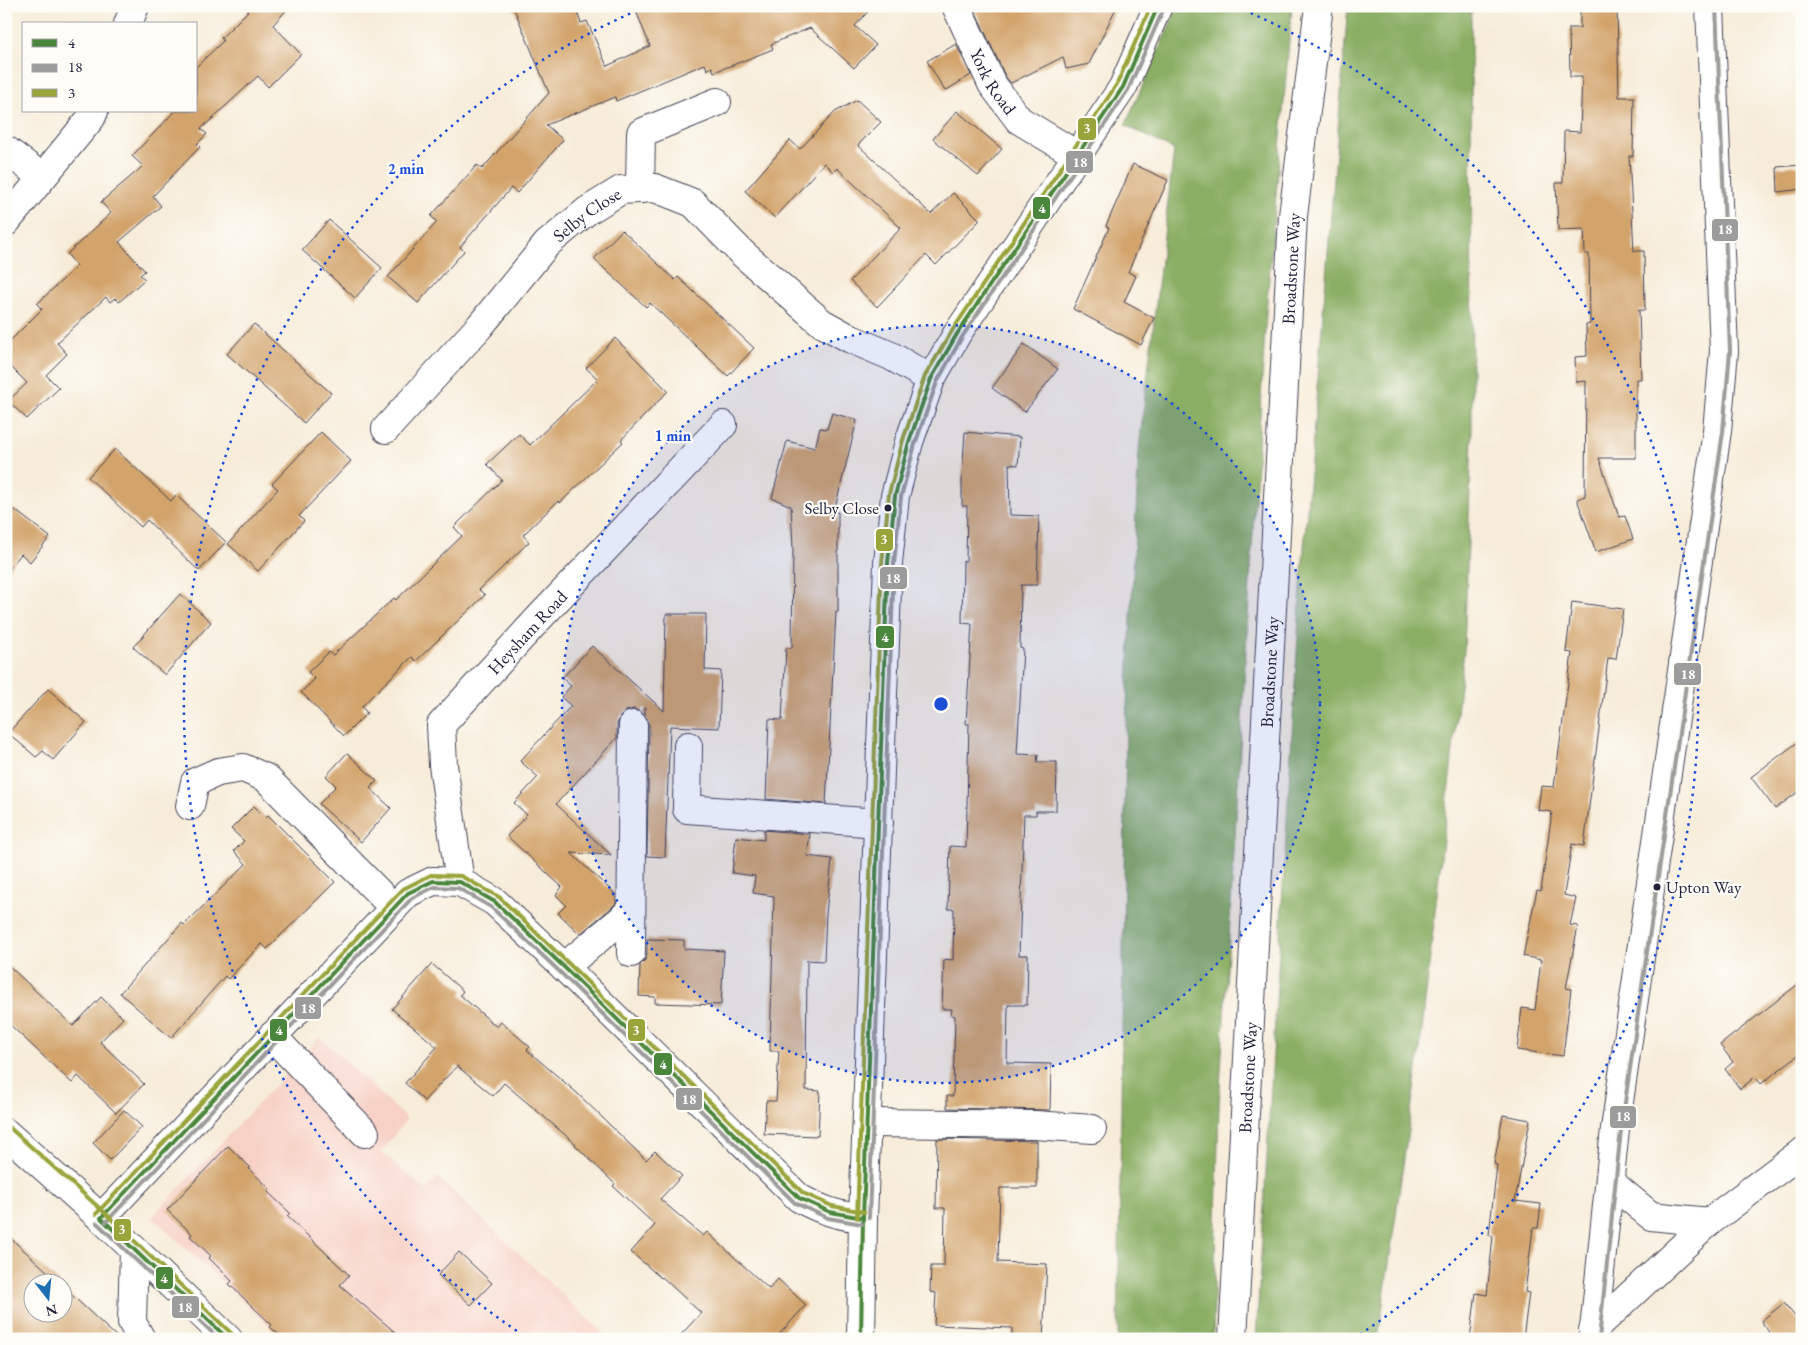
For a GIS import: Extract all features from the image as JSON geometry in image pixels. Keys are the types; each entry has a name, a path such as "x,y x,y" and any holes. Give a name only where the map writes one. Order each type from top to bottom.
{"street":[{"path":"129,22 135,6"},
{"name":"York Road","path":"956,6 992,84 1019,120 1077,154"},
{"path":"861,1339 863,1218 888,562 895,496 909,442 931,379 956,334 1123,87 1158,6"},
{"name":"Broadstone Way","path":"1233,1339 1294,216 1319,6"},
{"path":"1593,1334 1617,1119 1717,431 1723,360 1710,6"},
{"path":"640,189 641,133 718,102"},
{"path":"6,222 91,118 94,112"},
{"path":"6,150 42,177"},
{"name":"Selby Close","path":"386,429 480,326 547,244 587,211 621,190 654,188 693,203 742,253 822,323 891,356 931,379"},
{"name":"Heysham Road","path":"460,882 445,782 441,725 541,616 723,425"},
{"path":"631,953 633,725"},
{"path":"688,746 687,809 879,823"},
{"path":"190,806 195,782 218,772 242,768 266,778 394,908"},
{"path":"105,1222 272,1036 408,893 433,881 460,882 495,902 564,967 798,1198 818,1209 844,1217 863,1218"},
{"path":"564,967 622,919 631,909"},
{"path":"272,1036 364,1133"},
{"path":"868,1123 1036,1125 1092,1129"},
{"path":"6,1133 105,1222 228,1339"},
{"path":"1593,1334 1709,1222 1802,1152"},
{"path":"1610,1182 1651,1216 1709,1222"},
{"path":"134,1250 132,1322 141,1339"}],"shaded area":[{"path":"320,1037 407,1119 381,1152 426,1190 438,1177 609,1339 284,1339 152,1217"}],"green space":[{"path":"1178,6 1292,6 1266,314 1219,1104 1213,1339 1118,1339 1126,727 1139,448 1174,150 1125,125"},
{"path":"1348,6 1471,6 1472,437 1464,650 1420,1048 1378,1339 1256,1339 1301,585"}],"building":[{"path":"253,6 290,6 273,25 301,54 268,87 258,76 201,129 207,134 197,144 200,147 153,196 161,206 119,242 145,271 140,275 145,279 119,302 115,298 110,302 106,297 57,343 67,354 46,375 59,388 27,419 8,401 27,383 6,362 6,345 42,309 37,304 77,266 67,254 111,213 101,202 143,166 132,156 174,112 198,112 198,65 223,41 221,38"},
{"path":"513,6 575,6 581,23 587,21 607,66 650,46 634,6 873,6 855,26 876,45 854,68 810,28 771,44 773,49 714,72 712,67 707,70 705,64 616,101 615,97 546,125 563,140 517,193 511,188 460,247 464,251 418,303 388,277 437,222 431,216 477,165 482,169 549,93"},
{"path":"973,6 1117,6 1089,64 1066,69 1063,57 1011,83 1005,76"},
{"path":"1580,6 1617,6 1619,97 1634,97 1633,156 1629,156 1634,251 1644,251 1645,310 1639,310 1641,379 1636,379 1636,458 1599,458 1619,517 1625,516 1633,539 1596,552 1577,499 1585,496 1586,381 1576,382 1575,357 1587,356 1586,325 1590,324 1589,254 1585,254 1584,229 1558,230 1556,183 1563,183 1564,131 1580,132 1582,77 1570,77 1569,28 1580,28"},
{"path":"956,44 971,75 945,91 927,61"},
{"path":"857,100 881,122 858,145 931,214 953,193 980,220 936,265 926,255 877,307 850,281 901,228 837,168 833,172 824,163 775,218 745,191 790,140 800,149 835,112"},
{"path":"957,111 1002,149 978,176 933,139"},
{"path":"1133,164 1168,180 1128,272 1136,276 1124,302 1154,318 1141,345 1073,309 1109,228 1106,226"},
{"path":"1802,165 1802,189 1778,192 1777,167"},
{"path":"329,220 382,268 355,298 302,250"},
{"path":"622,230 675,280 678,277 754,348 728,376 650,303 646,307 594,259"},
{"path":"254,324 331,393 304,423 227,354"},
{"path":"615,338 668,391 621,440 623,442 560,503 558,501 523,535 529,542 479,590 485,595 416,661 412,657 372,696 362,707 367,713 344,736 301,692 315,679 308,672 329,652 333,655 394,598 396,600 462,536 454,527 502,480 487,464 519,434 530,445 598,379 586,368"},
{"path":"1024,344 1058,369 1025,412 992,388"},
{"path":"832,413 857,420 834,512 838,512 838,612 836,612 826,804 766,799 769,719 782,720 786,648 792,648 793,549 791,506 772,498 787,441 815,448 820,428 827,429"},
{"path":"321,432 351,461 299,516 304,521 258,571 228,544 278,489 272,484"},
{"path":"965,432 1020,437 1018,465 1009,464 1010,515 1039,516 1037,585 1021,585 1020,648 1023,649 1017,754 1038,755 1037,762 1057,762 1056,811 1036,811 1036,815 1024,815 1019,955 1028,955 1027,1005 1008,1005 1007,1063 1051,1064 1050,1110 947,1108 947,1096 953,1096 955,1016 951,1015 952,1009 942,1009 944,959 953,960 954,909 948,909 950,846 966,847 969,724 966,724 972,624 962,623 963,561 966,561 967,506 962,506"},
{"path":"115,449 171,501 176,495 226,542 199,571 147,520 141,527 88,477"},
{"path":"6,503 50,537 30,562 21,554 6,573"},
{"path":"180,594 211,622 165,675 133,647"},
{"path":"1572,602 1623,609 1616,659 1608,658 1584,846 1572,844 1564,895 1576,898 1570,925 1578,926 1566,988 1571,989 1563,1056 1517,1050 1522,1008 1535,1010 1541,960 1523,956 1537,890 1541,891 1552,812 1538,810 1541,786 1554,787 1572,653 1566,652"},
{"path":"666,614 706,614 705,670 721,671 719,728 670,726 665,857 647,856 649,725 645,716 645,707 641,712 634,709 626,711 620,717 617,725 617,738 556,804 611,855 571,853 616,895 616,903 580,934 558,913 566,905 556,895 562,887 507,836 527,815 514,803 538,777 520,761 571,706 561,697 571,686 562,678 592,646 664,711"},
{"path":"48,689 86,722 53,760 43,751 36,757 8,733"},
{"path":"1802,739 1802,789 1775,809 1751,777"},
{"path":"347,753 377,781 370,788 391,808 361,842 319,804 336,786 326,776"},
{"path":"254,806 266,818 268,815 335,882 267,949 262,944 228,979 225,976 171,1038 120,993 182,923 184,925 246,864 234,851 244,841 231,829"},
{"path":"764,830 810,834 807,856 832,859 826,914 824,961 807,960 806,1090 820,1091 818,1136 764,1134 766,1101 776,1101 779,1051 770,1051 774,896 753,893 755,876 732,873 736,837 764,840"},
{"path":"647,939 684,940 684,949 724,951 721,1005 655,1003 655,997 639,996 640,965 645,960 647,954"},
{"path":"6,963 73,1026 101,997 123,1018 100,1042 144,1084 116,1113 78,1076 72,1083 6,1021"},
{"path":"432,964 463,991 460,995 497,1027 501,1022 530,1047 527,1050 577,1093 646,1160 655,1151 682,1176 660,1199 703,1236 707,1232 769,1289 778,1279 806,1305 775,1339 677,1339 701,1313 662,1277 631,1252 655,1225 613,1186 615,1184 576,1144 504,1083 493,1096 457,1066 424,1101 405,1083 437,1047 392,1009"},
{"path":"1802,981 1802,1052 1761,1084 1755,1077 1740,1089 1725,1069 1733,1062 1720,1045"},
{"path":"124,1110 142,1127 110,1160 93,1143"},
{"path":"1503,1115 1530,1120 1515,1201 1541,1204 1538,1228 1533,1228 1525,1292 1529,1293 1523,1339 1470,1339 1476,1293 1487,1295 1493,1236 1489,1235 1497,1165 1494,1164"},
{"path":"937,1139 1037,1141 1037,1188 1000,1188 998,1262 1047,1264 1043,1339 1012,1339 1012,1328 934,1325 936,1293 930,1292 931,1266 944,1266 945,1208 936,1208"},
{"path":"228,1146 270,1189 268,1192 290,1213 287,1216 349,1275 340,1285 403,1339 284,1339 229,1284 232,1281 209,1258 211,1256 190,1236 192,1234 167,1210"},
{"path":"6,1234 48,1272 22,1272 22,1322 72,1322 72,1295 119,1339 6,1339"},
{"path":"459,1252 492,1283 471,1305 438,1275"},
{"path":"1784,1303 1802,1325 1802,1339 1774,1339 1761,1321"}],"transit line":[{"name":"3","path":"857,1218 882,563 889,494 903,440 925,376 952,331 1117,84 1151,6"},
{"name":"4","path":"861,1339 863,1218 888,563 895,496 909,442 931,379 957,334 1123,87 1158,6"},
{"name":"18","path":"1599,1339 1621,1130 1723,432 1730,351 1716,6"},
{"name":"18","path":"869,1218 894,563 901,497 915,444 937,382 962,337 1128,90 1164,8"},
{"name":"3","path":"96,1214 403,889 431,875 461,876 499,897 803,1193 832,1206 864,1212"},
{"name":"4","path":"101,1218 408,893 433,881 460,882 495,902 564,967 799,1198 830,1212 863,1218"},
{"name":"18","path":"106,1222 412,898 434,887 458,888 491,907 560,972 795,1203 828,1218 862,1224"},
{"name":"3","path":"10,1128 105,1213 232,1334"},
{"name":"4","path":"101,1218 228,1339"},
{"name":"18","path":"97,1223 219,1339"}],"place":[{"name":"Selby Close","path":"888,508"},
{"name":"Upton Way","path":"1657,887"}]}
